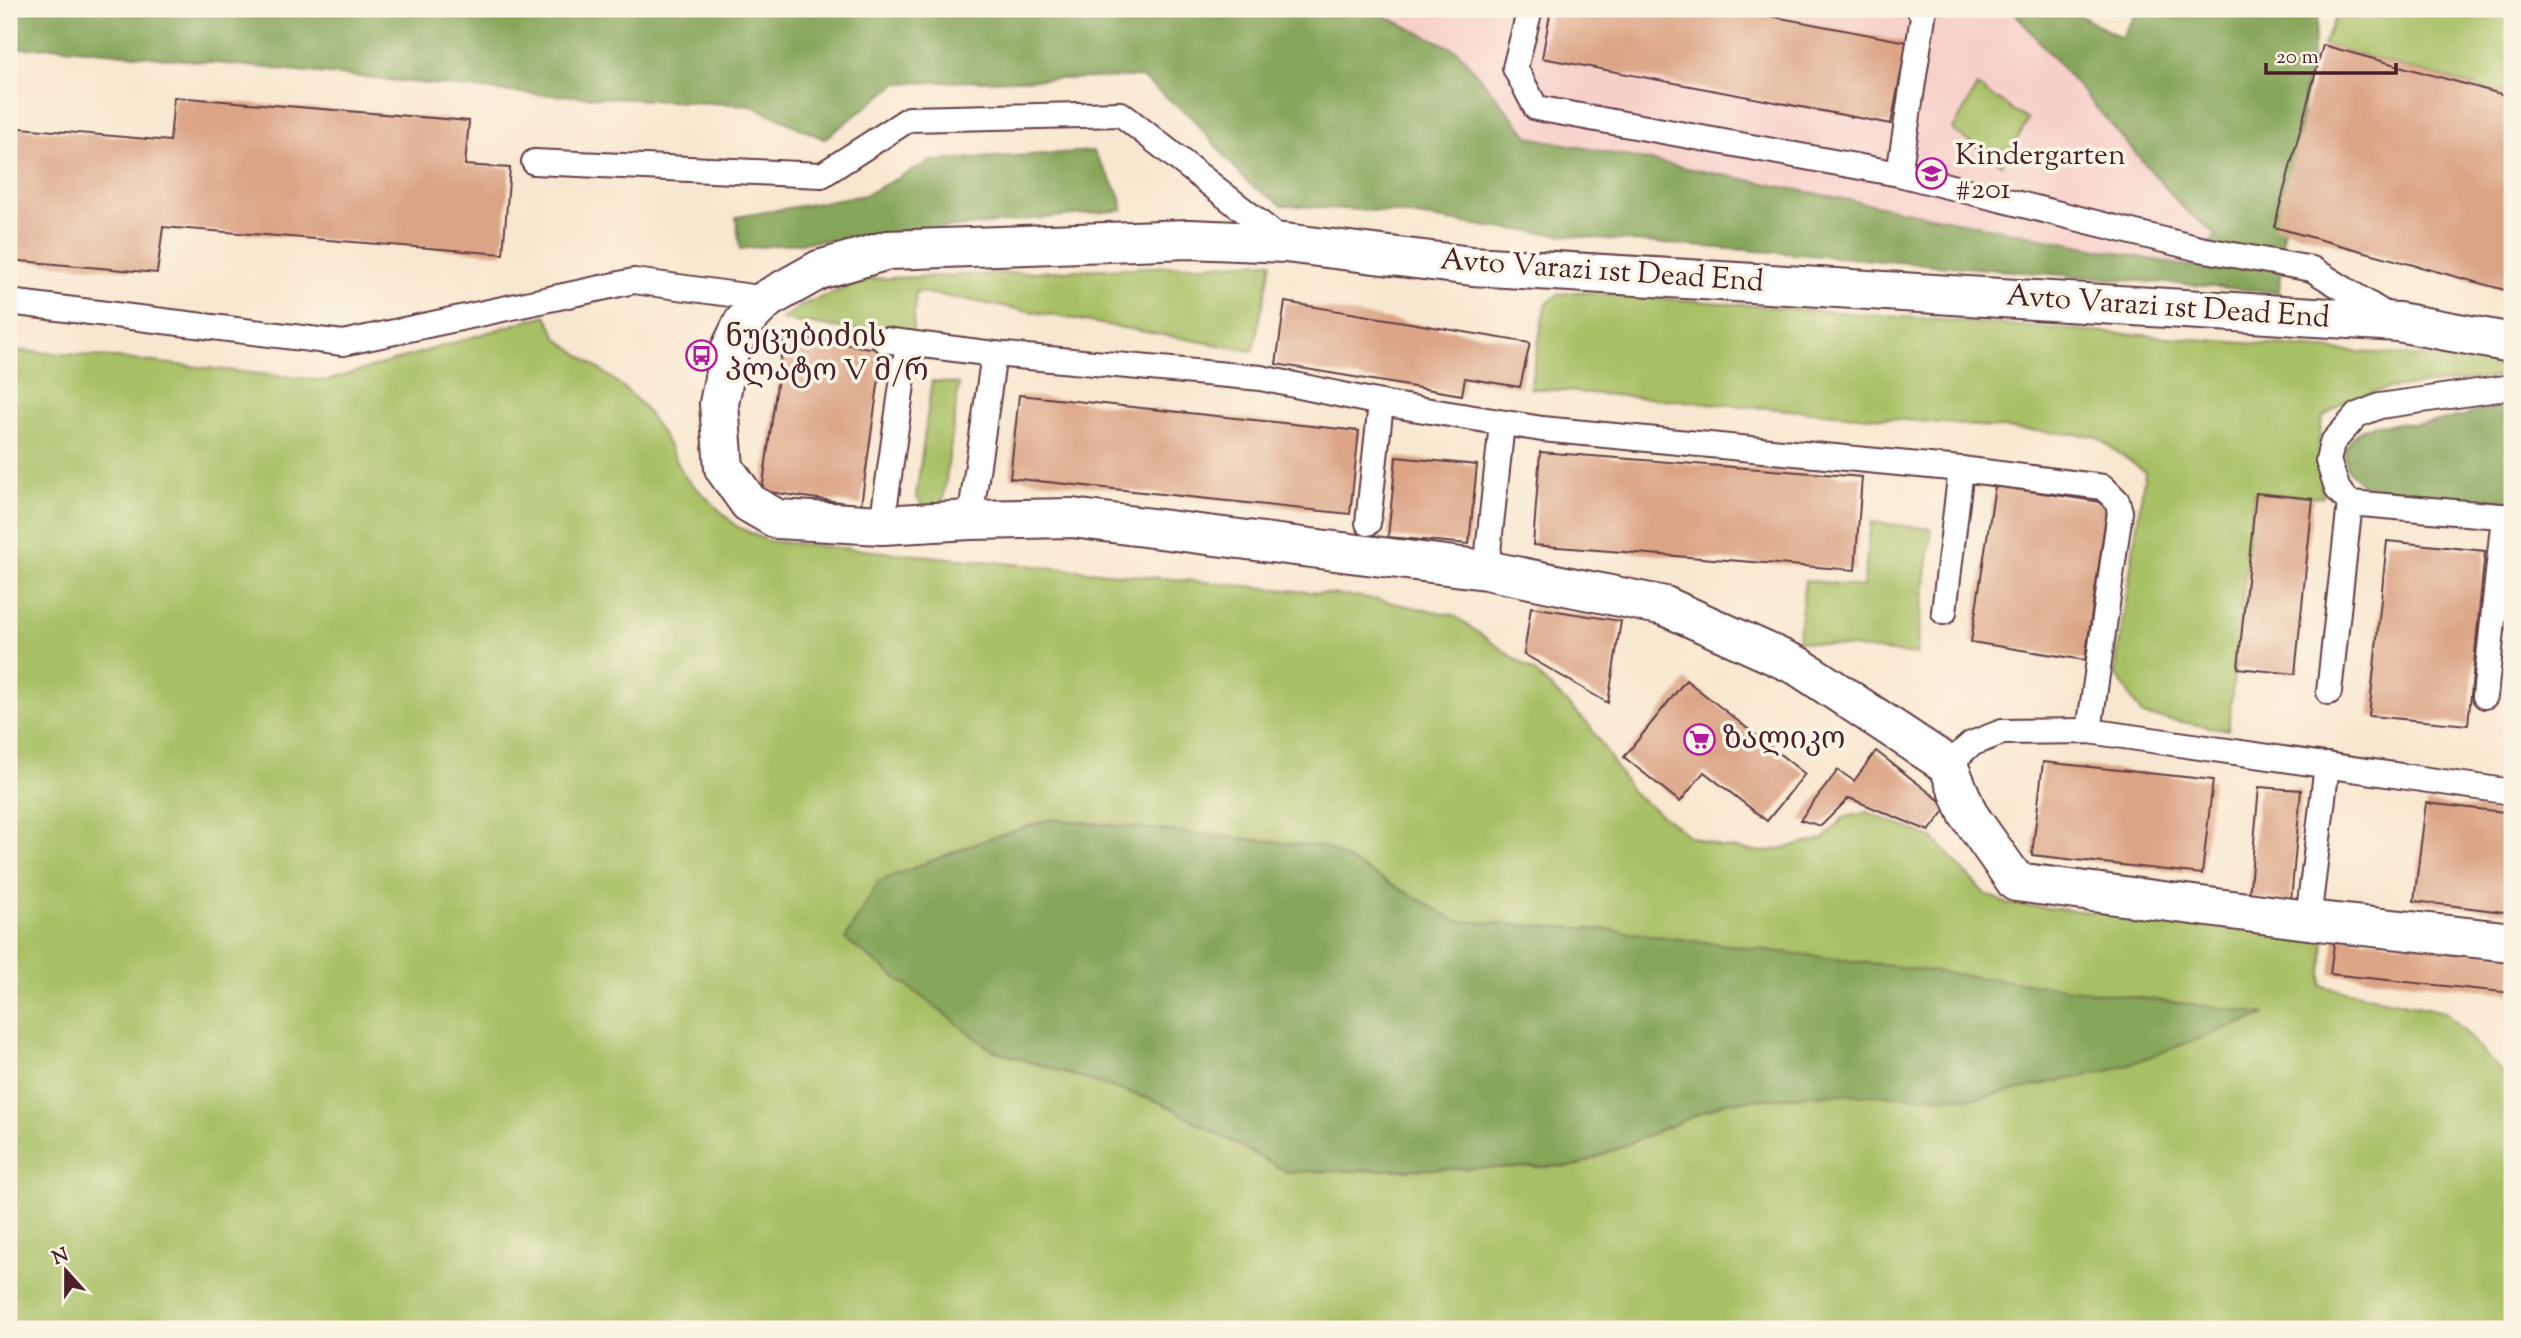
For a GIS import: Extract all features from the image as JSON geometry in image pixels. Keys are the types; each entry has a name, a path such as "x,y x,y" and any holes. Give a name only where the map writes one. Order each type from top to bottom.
{"street":[{"name":"Avto Varazi 1st Dead End","path":"1948,765 1798,666 1665,606 1486,570 1072,518 882,525 777,519 748,503 724,468 719,404 729,352 743,323 767,299 819,270 888,250 1189,239 1285,243 1472,266 2398,322 2512,343"},
{"path":"1948,765 1968,814 2016,883 2308,920 2512,942"}],"lane":[{"path":"1530,9 1515,68 1536,108 1899,174 2200,248 2312,269 2398,322"},
{"path":"1899,174 1924,10 1919,9"},
{"path":"534,162 822,175 909,118 1121,114 1285,243"},
{"path":"9,302 343,342 634,281 767,299"},
{"path":"882,525 896,342 994,354 1261,378 1502,424 1961,469 2103,487 2117,501 2120,512 2089,731"},
{"path":"970,520 994,354"},
{"path":"2485,696 2508,517 2350,503 2338,490 2329,461 2332,443 2357,415 2380,407 2512,387"},
{"path":"1368,523 1381,403"},
{"path":"1486,570 1502,424"},
{"path":"1944,612 1961,469"},
{"path":"2329,692 2350,503"},
{"path":"1948,765 1971,744 2003,732 2089,731 2512,792"},
{"path":"2308,920 2328,765"}],"shaded area":[{"name":"Kindergarten #201","path":"1370,9 2011,9 2184,209 2217,235 2190,267 1528,137 1458,51"}],"green space":[{"path":"9,9 1370,9 1458,51 1529,137 2190,267 2217,235 2184,209 2011,9 2068,9 2121,38 2138,9 2319,9 2283,234 2279,292 1605,239 1489,227 1391,212 1282,205 1248,183 1191,117 1141,77 898,83 824,139 750,105 532,94 55,47 9,49"},
{"path":"2340,9 2512,9 2512,96 2323,45"},
{"path":"1977,86 2028,120 2002,165 1953,130"},
{"path":"1093,151 1120,194 1123,210 740,249 736,217 865,195 931,161"},
{"path":"1272,262 1253,351 916,291 912,337 781,320 802,305 869,279"},
{"path":"1577,292 2492,362 2499,366 2501,372 2498,377 2389,388 2346,400 2323,417 2319,467 2323,497 2254,493 2228,730 2142,715 2115,672 2145,472 2095,436 1530,388 1545,306 1558,294"},
{"path":"546,315 557,338 622,386 642,405 663,435 685,477 736,526 768,541 1362,597 1453,615 1537,674 1589,725 1632,792 1689,836 1721,847 1765,852 1824,839 1843,818 1867,812 1933,838 1985,894 2008,904 2325,935 2321,986 2445,1012 2512,1083 2512,1329 9,1329 9,350 107,357 326,381","holes":["1051,819 1325,847 1457,921 1610,930 2264,1015 1828,1094 1726,1102 1576,1166 1287,1172 1162,1103 992,1050"]},
{"path":"932,381 959,384 943,501 934,506 923,506 916,496"},
{"path":"2512,403 2512,502 2364,486 2346,466 2346,450 2351,439 2368,427 2438,421"},
{"path":"1871,522 1932,529 1916,655 1798,641 1805,580 1863,587"},
{"path":"1051,819 1325,847 1457,921 1610,930 2266,1014 2116,1069 1978,1098 1828,1094 1726,1102 1576,1166 1287,1172 1162,1103 992,1050 845,939 879,881 985,840"}],"building":[{"path":"1551,9 1733,9 1907,42 1891,124 1542,58"},
{"path":"2323,45 2512,97 2512,292 2274,227"},
{"path":"174,97 469,121 465,165 510,168 503,254 163,227 157,273 9,260 9,127 170,141"},
{"path":"1285,302 1530,343 1520,387 1465,378 1462,395 1276,364"},
{"path":"784,335 883,350 861,505 762,491"},
{"path":"1019,395 1359,431 1350,514 1010,478"},
{"path":"1540,452 1862,477 1855,570 1533,545"},
{"path":"1396,457 1477,465 1469,544 1388,537"},
{"path":"1995,486 2108,503 2085,660 1971,642"},
{"path":"2256,493 2313,499 2295,674 2238,668"},
{"path":"2387,541 2485,551 2468,725 2369,716"},
{"path":"1531,607 1621,621 1608,703 1524,654"},
{"name":"ზალიკო","path":"1686,680 1805,774 1767,821 1704,772 1680,802 1624,757"},
{"path":"1876,751 1948,807 1929,831 1849,798 1821,826 1800,820 1838,770 1854,781"},
{"path":"2043,762 2213,780 2202,874 2032,855"},
{"path":"2259,787 2301,790 2291,901 2249,897"},
{"path":"2426,803 2512,813 2512,913 2414,901"},
{"path":"2335,936 2512,955 2512,993 2330,974"}],"place":[{"name":"Kindergarten #201","path":"1932,173"},
{"name":"ნუცუბიძის პლატო V მ/რ","path":"702,355"},
{"name":"ზალიკო","path":"1700,740"}]}
